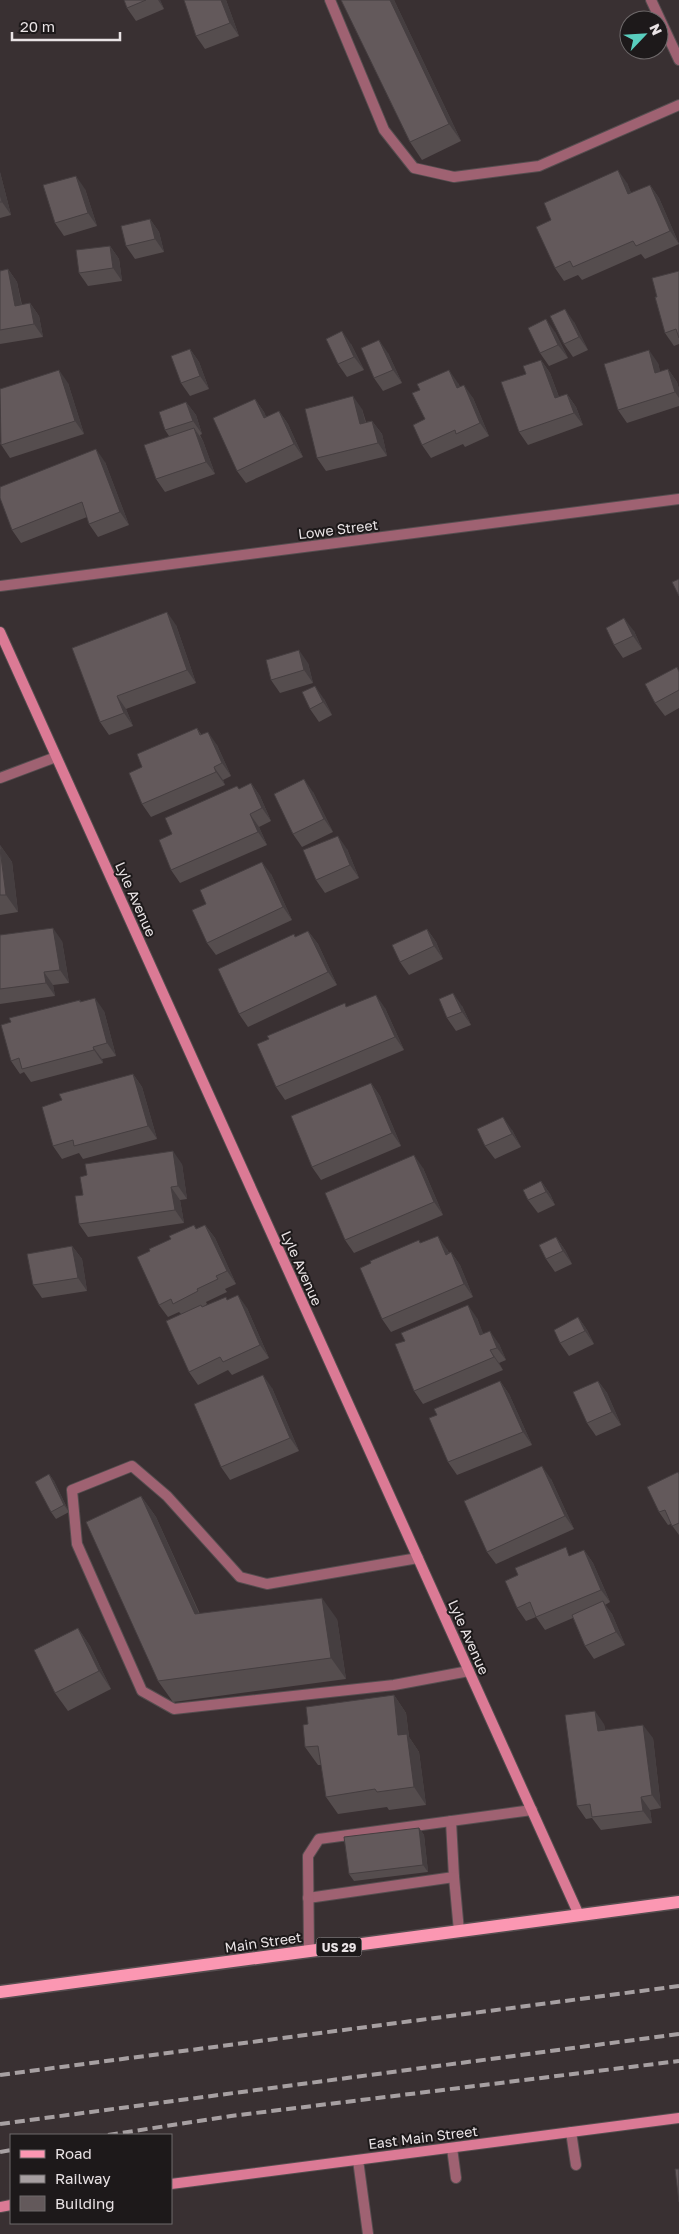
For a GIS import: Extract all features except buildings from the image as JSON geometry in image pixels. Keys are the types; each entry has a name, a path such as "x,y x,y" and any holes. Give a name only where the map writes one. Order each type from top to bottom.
{"main road":[{"name":"Main Street","path":"0,1992 679,1902"}],"street":[{"path":"330,0 384,130 414,168 454,177 539,166 679,105"},
{"path":"651,0 679,60"},
{"name":"Lowe Street","path":"0,586 679,499"},
{"name":"Lyle Avenue","path":"0,632 580,1915"},
{"path":"0,778 56,757"},
{"path":"418,1558 267,1584 240,1577 167,1496 132,1466 72,1490 77,1544 142,1692 174,1709 394,1685 470,1671"},
{"path":"309,1951 308,1856 319,1839 532,1810"},
{"path":"452,1820 454,1877 459,1931"},
{"path":"308,1898 454,1877"},
{"name":"East Main Street","path":"172,2184 679,2118"},
{"path":"571,2132 576,2165"},
{"path":"452,2148 456,2178"},
{"path":"358,2160 368,2234"}],"railway":[{"path":"0,2075 679,1986"},
{"path":"0,2124 679,2034"},
{"path":"114,2134 231,2116 679,2061"},
{"path":"0,2152 10,2150"}]}
